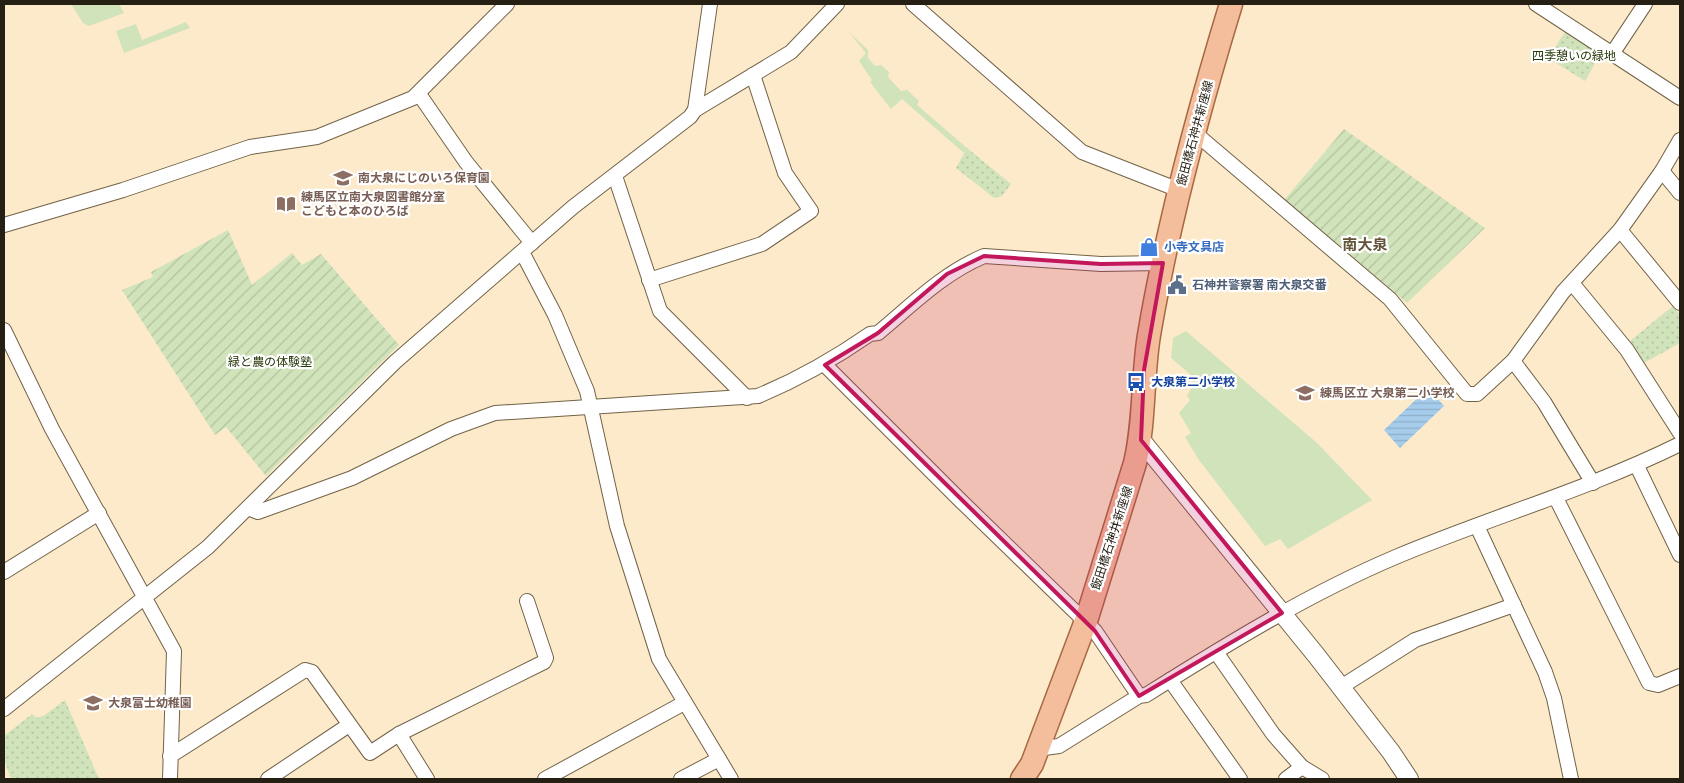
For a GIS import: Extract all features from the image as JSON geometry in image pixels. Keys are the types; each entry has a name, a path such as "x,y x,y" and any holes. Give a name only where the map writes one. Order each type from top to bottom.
{"main road":[{"name":"飯田橋石神井新座線","path":"1022,779 1032,764 1086,621 1141,440 1144,370 1163,263 1180,190 1231,4"}],"street":[{"path":"4,225 124,190 250,147 317,137 419,94 424,86 507,4"},
{"path":"695,110 710,4"},
{"path":"4,708 208,547 383,373 601,184 615,176 690,117 695,110 791,52 837,4"},
{"path":"913,4 1082,152 1180,190"},
{"path":"1536,4 1680,98"},
{"path":"1612,54 1645,4"},
{"path":"649,280 762,244 811,211 785,173 753,75"},
{"path":"419,94 527,247 588,391 589,406 606,486 630,570 659,660 731,779"},
{"path":"1195,133 1390,299 1467,394 1477,394 1514,362 1563,292 1620,230 1662,172 1680,140"},
{"path":"1662,172 1680,193"},
{"path":"615,176 660,311 747,398"},
{"path":"1620,230 1680,304"},
{"path":"248,508 258,512 313,494 352,478 451,429 496,413 758,396 792,382 825,365 870,334 878,333 947,274 967,262 984,256 1101,264 1163,263"},
{"path":"1572,283 1627,350 1680,433"},
{"path":"4,330 52,429 174,651 170,779"},
{"path":"1514,362 1544,402 1593,483"},
{"path":"825,365 960,500 1095,630 1139,696"},
{"path":"1141,440 1282,613 1391,752 1409,779"},
{"path":"1037,749 1059,746 1139,696 1146,695 1282,613 1396,557 1637,466 1680,444"},
{"path":"1637,466 1680,555"},
{"path":"1556,498 1649,683 1658,685 1680,676"},
{"path":"4,572 99,513"},
{"path":"1477,526 1545,672 1554,698 1571,779"},
{"path":"170,756 305,670 312,672 370,753 399,734 544,662 546,658 527,601"},
{"path":"1340,687 1415,640 1514,605"},
{"path":"1216,652 1273,734 1302,767 1322,779"},
{"path":"1170,680 1240,779"},
{"path":"545,779 684,703"},
{"path":"268,779 349,725"},
{"path":"399,734 427,779"},
{"path":"681,779 718,760"},
{"path":"1286,779 1302,767"}],"highlighted area":[{"path":"984,256 1101,264 1163,263 1144,370 1141,440 1282,613 1139,696 1095,631 825,365 878,333 947,274"}],"green space":[{"path":"71,4 119,4 124,13 89,26 83,23"},
{"path":"186,22 190,28 124,53 116,31 136,24 142,40"},
{"path":"849,32 868,50 868,58 875,66 881,65 889,72 888,77 901,91 907,90 919,101 917,105 967,148 964,153 902,99 891,109 870,82 872,80 859,61 866,53"},
{"name":"四季憩いの緑地","path":"1565,32 1600,55 1585,81 1548,58"},
{"path":"1344,129 1485,228 1407,303 1285,199"},
{"path":"967,148 1011,184 1002,196 994,198 956,168"},
{"name":"緑と農の体験塾","path":"228,230 252,285 292,253 302,265 321,254 399,345 266,476 226,427 215,435 122,290 153,277 151,272"},
{"path":"1673,306 1680,315 1680,343 1644,363 1630,341"},
{"path":"1186,331 1316,442 1372,500 1288,549 1280,539 1265,546 1199,460 1185,437 1191,433 1179,413 1190,400 1187,396 1192,387 1191,375 1171,358 1173,338"},
{"path":"65,700 99,779 11,779 4,759 4,736 32,714 37,718 45,715"}],"water":[{"path":"1428,388 1444,406 1400,448 1384,430"}],"place":[{"name":"南大泉にじのいろ保育園","path":"343,178"},
{"name":"練馬区立南大泉図書館分室 こどもと本のひろば","path":"286,204"},
{"name":"小寺文具店","path":"1149,247"},
{"name":"石神井警察署 南大泉交番","path":"1177,285"},
{"name":"大泉第二小学校","path":"1136,382"},
{"name":"練馬区立 大泉第二小学校","path":"1305,393"},
{"name":"大泉富士幼稚園","path":"93,703"}],"district":[{"name":"南大泉","path":"1365,245"}]}
